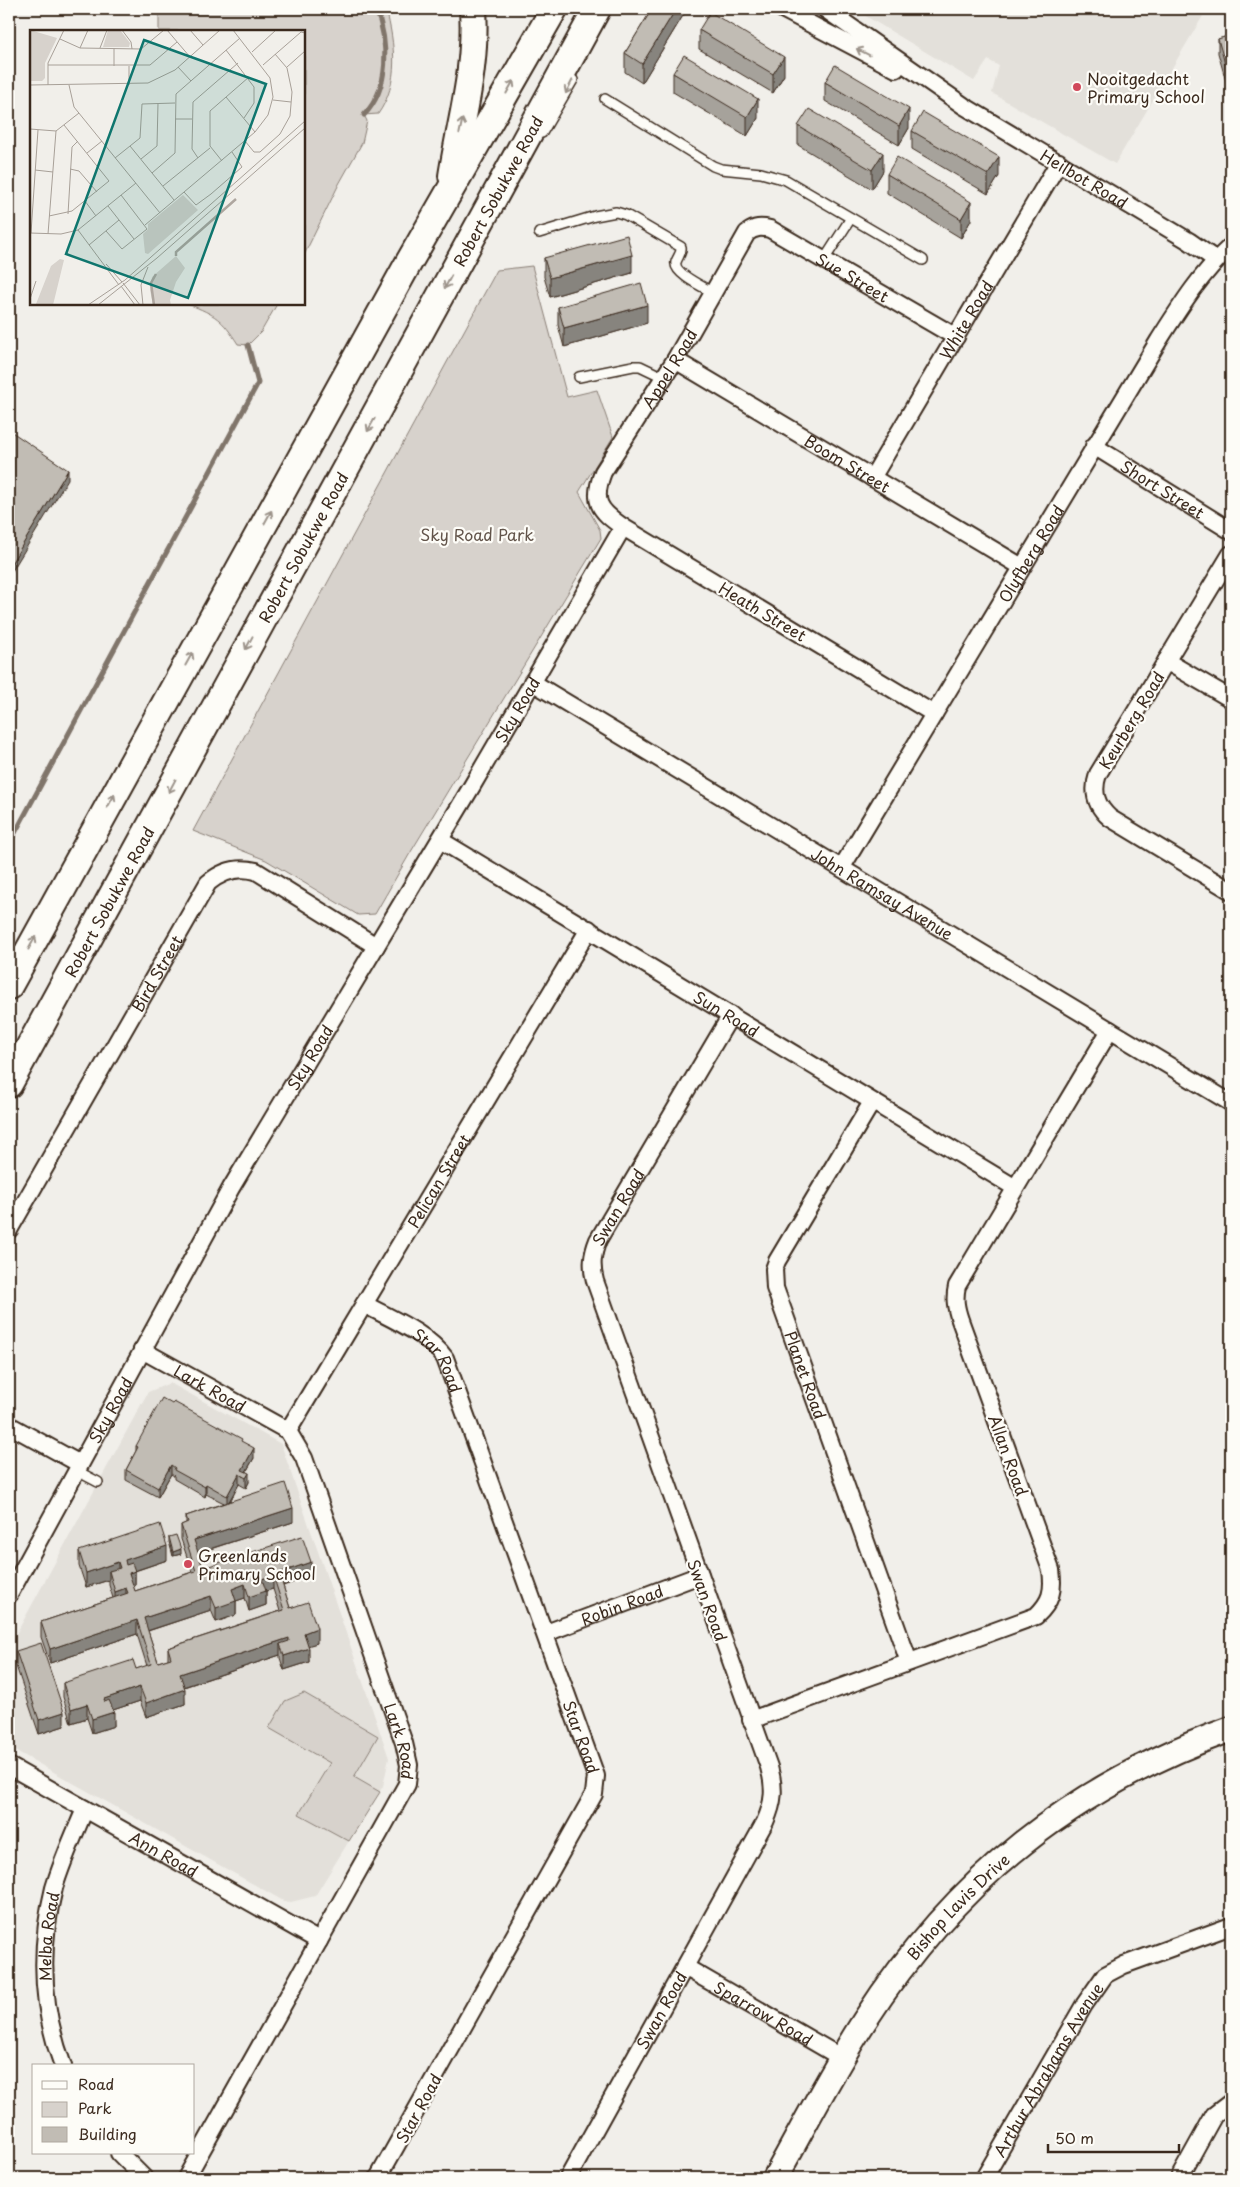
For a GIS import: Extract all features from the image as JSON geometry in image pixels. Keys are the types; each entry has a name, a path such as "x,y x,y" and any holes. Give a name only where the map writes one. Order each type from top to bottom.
{"main road":[{"path":"449,191 472,76 475,33 473,9"},
{"path":"9,986 449,191 554,9"},
{"name":"Robert Sobukwe Road","path":"9,1084 87,944 253,634 342,478 502,180 597,9"}],"street":[{"name":"Heilbot Road","path":"782,9 953,98 1216,260"},
{"name":"Heilbot Road","path":"825,9 953,98"},
{"name":"White Road","path":"872,478 1059,162"},
{"name":"Sue Street","path":"747,233 760,227 770,229 956,337"},
{"name":"Appel Road","path":"599,503 596,492 603,472 675,360 747,233"},
{"name":"Olyfberg Road","path":"842,867 1094,446 1184,301 1216,260 1231,246"},
{"name":"Boom Street","path":"675,360 1022,567"},
{"name":"Short Street","path":"1094,446 1231,532"},
{"name":"Heath Street","path":"599,503 610,518 623,527 934,714"},
{"name":"Sky Road","path":"9,1595 231,1188 440,840 623,527"},
{"name":"Keurberg Road","path":"1231,554 1098,774 1095,782 1096,800 1099,807 1110,818 1231,891"},
{"path":"1166,661 1231,700"},
{"name":"John Ramsay Avenue","path":"532,682 1231,1103"},
{"name":"Sun Road","path":"440,840 1014,1187"},
{"name":"Bird Street","path":"9,1230 198,900 208,883 215,877 231,870 248,869 256,871 376,946"},
{"name":"Pelican Street","path":"288,1431 589,929"},
{"name":"Swan Road","path":"568,2178 685,1967 772,1806 774,1797 772,1779 595,1281 592,1258 605,1227 731,1015"},
{"name":"Allan Road","path":"751,1720 1036,1616 1049,1602 1053,1592 1051,1570 960,1320 955,1299 957,1286 1014,1187 1110,1030"},
{"name":"Planet Road","path":"872,1102 778,1261 773,1278 909,1662"},
{"name":"Star Road","path":"364,1304 428,1340 438,1348 445,1358 546,1633 596,1776 594,1794 378,2178"},
{"name":"Lark Road","path":"142,1350 288,1431 304,1458 404,1743 409,1765 407,1784 186,2178"},
{"path":"9,1425 78,1467"},
{"name":"Robin Road","path":"546,1633 700,1576"},
{"name":"Bishop Lavis Drive","path":"774,2178 842,2058 883,1993 936,1923 995,1865 1059,1815 1091,1794 1158,1758 1231,1731"},
{"name":"Ann Road","path":"9,1766 319,1941"},
{"name":"Melba Road","path":"62,2064 53,2040 45,1998 44,1952 48,1917 55,1887 85,1809"},
{"name":"Arthur Abrahams Avenue","path":"984,2178 1084,2005 1105,1975 1124,1965 1231,1926"},
{"name":"Sparrow Road","path":"685,1967 842,2058"},
{"path":"1179,2178 1214,2115 1231,2102"},
{"path":"120,2154 144,2178"}],"lane":[{"path":"581,58 597,9"},
{"path":"502,180 536,142 557,110 575,74"},
{"path":"606,99 713,166 786,180 923,260"},
{"path":"539,233 595,216 621,212 681,247 676,268 681,274 712,292"},
{"path":"824,260 851,218"},
{"path":"580,377 640,366 663,377"},
{"path":"78,1467 98,1482"}],"shaded area":[{"name":"Nooitgedacht Primary School","path":"854,9 1207,9 1115,164 992,93 999,66 988,60 974,81"},
{"name":"Greenlands Primary School","path":"170,1383 281,1444 389,1758 383,1786 315,1896 287,1903 9,1747 9,1647 148,1392"}],"green space":[{"path":"159,9 386,9 392,36 394,63 390,89 378,114 364,115 367,121 362,143 339,184 305,253 305,30 159,30"},
{"name":"Sky Road Park","path":"532,266 567,397 597,390 613,437 579,492 600,530 601,538 375,914 358,915 266,860 193,831 497,270"},
{"path":"190,305 276,305 261,332 248,345 238,344 223,323 205,311"},
{"path":"304,1693 378,1736 354,1777 380,1792 349,1841 299,1814 330,1763 269,1728 285,1701"}],"building":[{"path":"652,9 676,9 642,64 625,53"},
{"path":"710,12 784,57 773,74 699,30"},
{"path":"1231,35 1231,85 1218,39"},
{"path":"684,55 758,99 747,117 673,73"},
{"path":"835,65 909,109 899,126 825,82"},
{"path":"809,109 883,153 872,170 798,126"},
{"path":"923,112 999,157 988,175 912,131"},
{"path":"897,157 971,202 961,219 887,174"},
{"path":"627,235 632,255 550,278 544,258"},
{"path":"641,283 647,305 564,328 558,307"},
{"path":"9,430 68,470 9,567"},
{"path":"9,662 15,666 9,676"},
{"path":"162,1398 172,1404 174,1402 242,1439 241,1441 254,1448 242,1470 249,1473 246,1478 239,1474 227,1496 206,1484 205,1487 174,1470 175,1468 171,1465 158,1488 126,1470 138,1447 136,1446"},
{"path":"285,1483 293,1508 194,1540 203,1568 302,1536 311,1562 279,1573 290,1608 308,1602 317,1628 304,1633 309,1648 284,1656 280,1644 289,1641 289,1638 180,1674 185,1689 146,1703 140,1687 104,1699 105,1702 109,1700 114,1712 92,1719 87,1704 71,1709 63,1683 133,1660 136,1669 151,1664 137,1620 50,1649 41,1622 128,1593 126,1588 115,1592 109,1571 120,1568 118,1562 86,1573 79,1551 160,1524 167,1546 125,1560 126,1565 132,1563 135,1571 129,1573 135,1591 196,1571 181,1525 188,1522 186,1516","holes":["273,1575 284,1610 168,1648 171,1658 158,1662 144,1618 211,1596 216,1608 236,1601 232,1589 245,1584 249,1597 266,1591 262,1579"]},
{"path":"176,1535 181,1549 173,1552 169,1537"},
{"path":"41,1643 64,1712 39,1720 16,1651"}],"waterway":[{"path":"364,115 373,104 379,92 385,64 383,36 376,9"},
{"path":"9,844 258,383 248,345"}],"place":[{"name":"Nooitgedacht Primary School","path":"1077,87"},
{"name":"Greenlands Primary School","path":"188,1564"}]}
